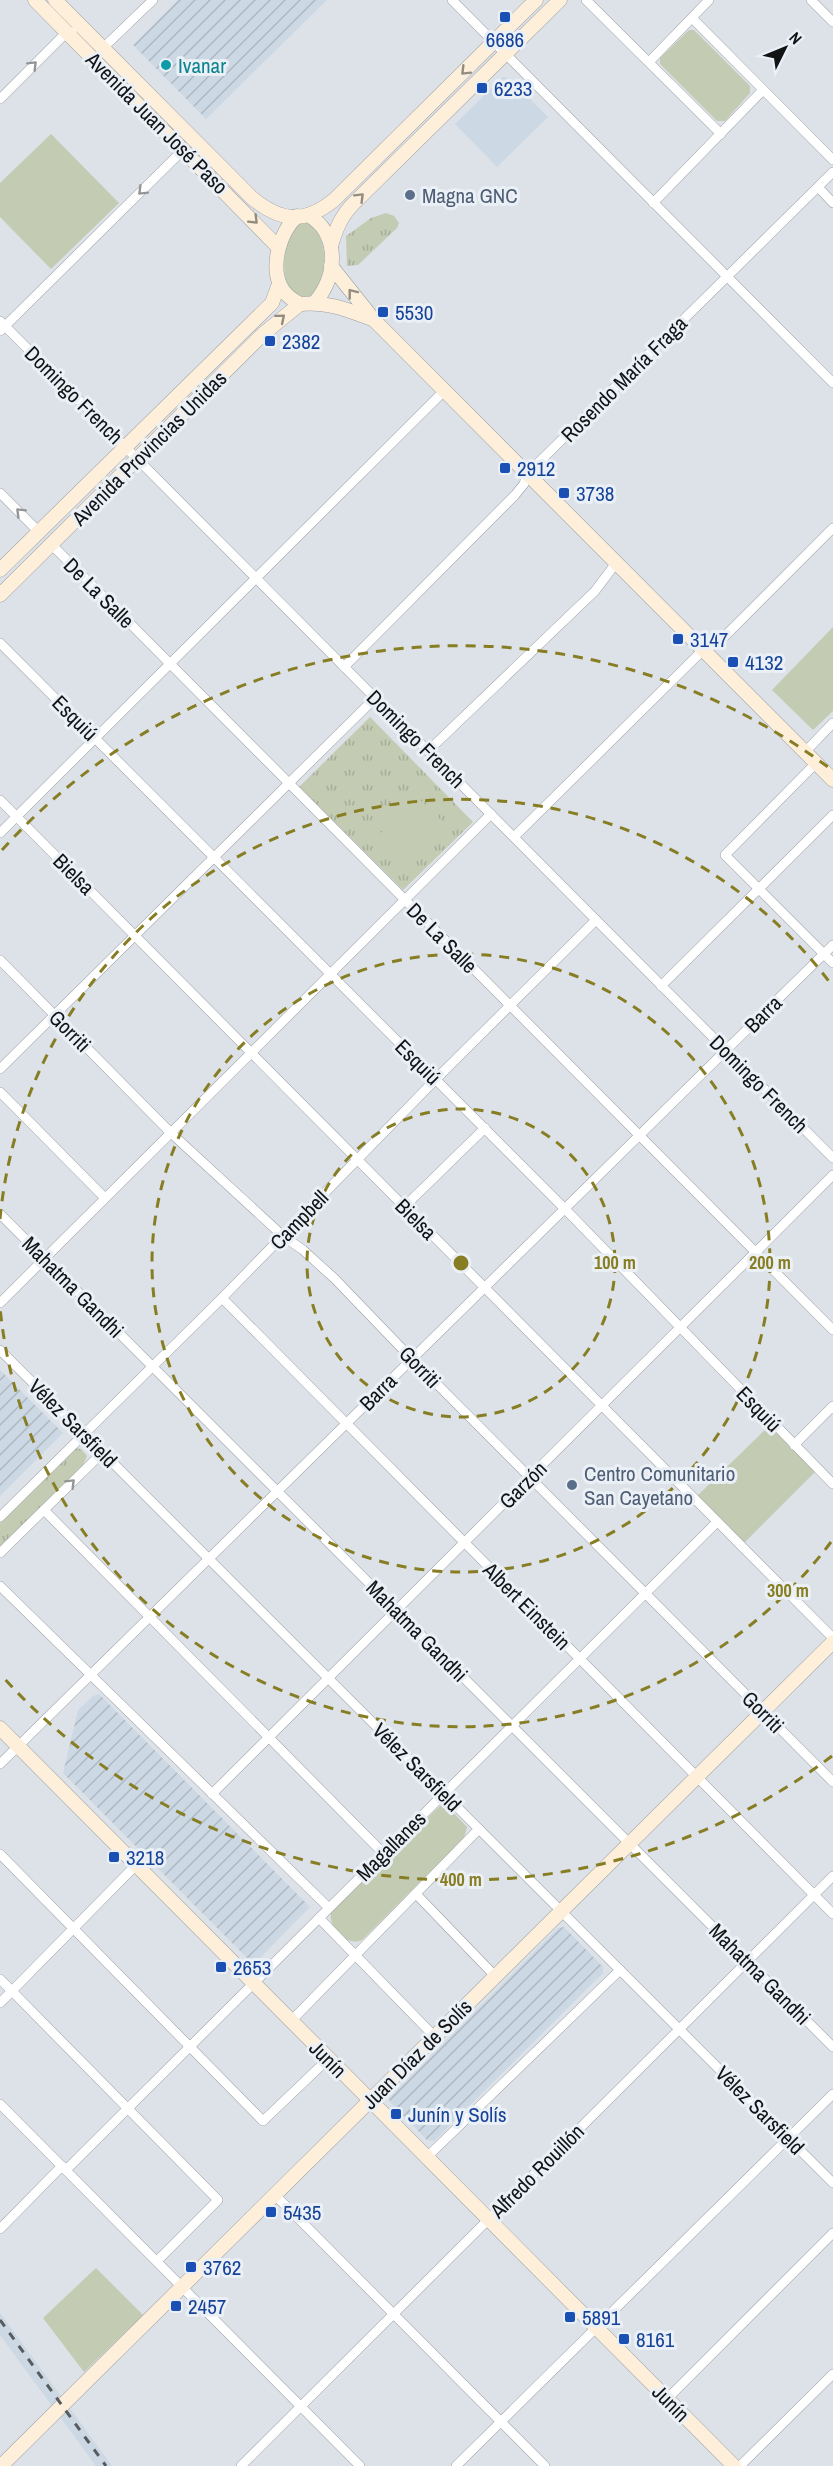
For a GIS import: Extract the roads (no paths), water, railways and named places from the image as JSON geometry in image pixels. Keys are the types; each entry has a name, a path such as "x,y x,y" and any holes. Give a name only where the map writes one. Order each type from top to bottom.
{"main road":[{"name":"Avenida Juan José Paso","path":"35,0 278,247"},
{"name":"Avenida Juan José Paso","path":"55,0 252,198 266,210 280,216 302,216"},
{"path":"374,320 336,306 307,303 285,292 279,284 278,247 284,230 302,216 321,210 334,200 536,0"},
{"path":"307,303 323,293 329,281 331,246 336,228 344,213 560,0"},
{"path":"302,216 324,227 331,246"},
{"path":"331,266 374,320 833,780"},
{"name":"Avenida Provincias Unidas","path":"0,570 272,303 279,284"},
{"name":"Avenida Provincias Unidas","path":"0,595 263,334 307,303"},
{"name":"Juan Díaz de Solís","path":"2,2466 833,1640"},
{"name":"Junín","path":"0,1728 734,2466"}],"street":[{"path":"103,48 153,0"},
{"path":"452,0 833,383"},
{"path":"586,0 721,134"},
{"path":"649,62 709,0"},
{"path":"811,0 833,22"},
{"path":"692,18 833,160"},
{"path":"0,99 67,32 76,32 81,27"},
{"path":"653,203 763,90"},
{"path":"2,326 183,150"},
{"name":"Rosendo María Fraga","path":"344,667 515,495 524,484 527,474 833,172"},
{"path":"818,188 833,203"},
{"name":"Domingo French","path":"2,326 126,447 833,1158"},
{"path":"0,833 444,391"},
{"path":"0,493 39,532"},
{"path":"514,837 703,650 720,641 833,528"},
{"name":"De La Salle","path":"51,544 833,1330"},
{"path":"428,751 595,591 616,562"},
{"name":"Esquiú","path":"0,643 485,1128 833,1484"},
{"path":"0,1069 375,698"},
{"path":"805,752 833,723"},
{"path":"816,763 725,855 833,963"},
{"name":"Bielsa","path":"0,800 833,1640"},
{"path":"0,1303 491,814"},
{"path":"661,986 833,815"},
{"name":"Campbell","path":"0,1517 222,1298 436,1079 596,920"},
{"name":"Barra","path":"0,1764 833,945"},
{"name":"Gorriti","path":"0,960 171,1132 283,1236 303,1250 335,1279 833,1782"},
{"path":"0,1092 105,1198"},
{"path":"404,1207 485,1128"},
{"name":"Garzón","path":"212,1794 833,1175"},
{"name":"Mahatma Gandhi","path":"0,1214 833,2047"},
{"name":"Albert Einstein","path":"222,1298 833,1914"},
{"name":"Vélez Sarsfield","path":"0,1350 833,2182"},
{"path":"794,1445 833,1406"},
{"path":"0,1554 102,1452"},
{"path":"44,1510 384,1854"},
{"name":"Magallanes","path":"0,2229 190,2047 717,1522"},
{"path":"0,1586 329,1908"},
{"path":"291,2021 479,1829"},
{"path":"0,1854 263,2121 328,2059"},
{"path":"0,2003 136,1865"},
{"name":"Alfredo Rouillón","path":"241,2466 833,1876"},
{"path":"416,1894 496,1977"},
{"path":"319,1918 435,2037"},
{"path":"426,2157 620,1970"},
{"path":"0,1979 218,2199 157,2261"},
{"path":"456,2466 833,2094"},
{"path":"0,2104 360,2466"},
{"path":"275,2195 545,2466"},
{"path":"667,2399 833,2233"},
{"path":"740,2466 833,2374"}],"railway":[{"path":"0,2320 106,2466"}],"place":[{"name":"6686","path":"505,17"},
{"name":"Ivanar","path":"166,65"},
{"name":"6233","path":"482,88"},
{"name":"Magna GNC","path":"410,195"},
{"name":"5530","path":"383,312"},
{"name":"2382","path":"270,341"},
{"name":"2912","path":"505,468"},
{"name":"3738","path":"564,493"},
{"name":"3147","path":"678,639"},
{"name":"4132","path":"733,662"},
{"name":"Centro Comunitario San Cayetano","path":"572,1485"},
{"name":"3218","path":"114,1857"},
{"name":"2653","path":"221,1967"},
{"name":"Junín y Solís","path":"396,2114"},
{"name":"5435","path":"271,2212"},
{"name":"3762","path":"191,2267"},
{"name":"2457","path":"176,2306"},
{"name":"5891","path":"570,2317"},
{"name":"8161","path":"624,2339"}]}
